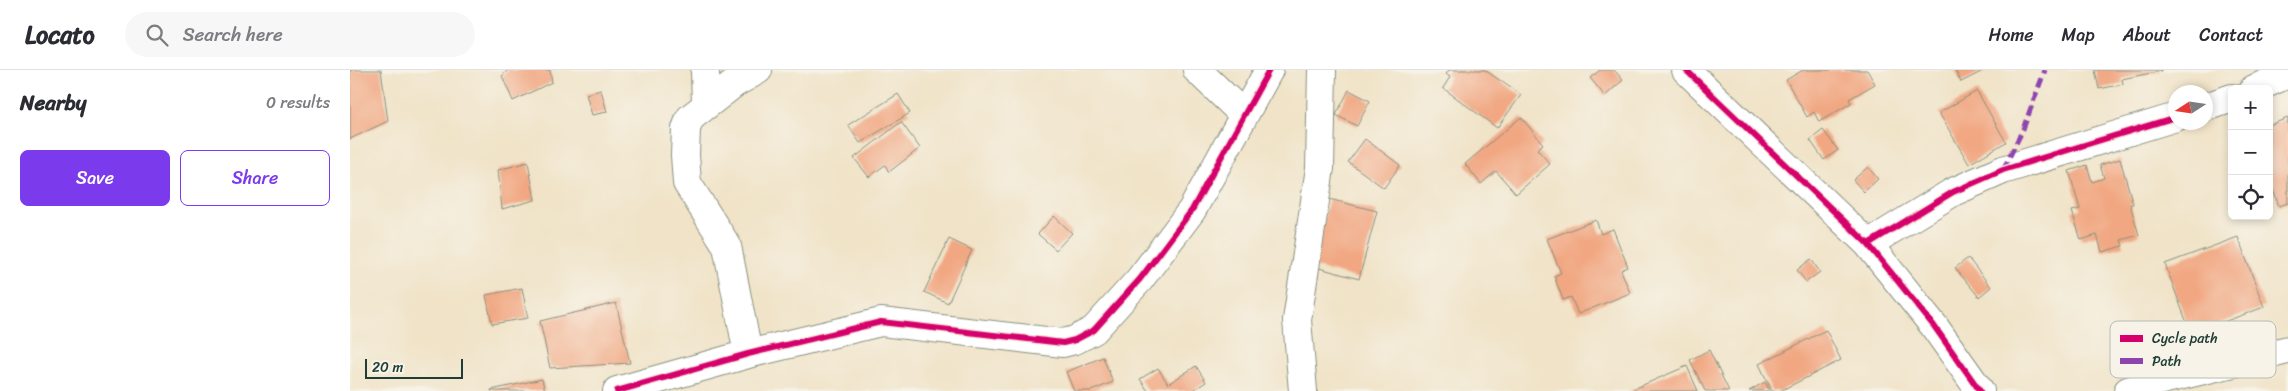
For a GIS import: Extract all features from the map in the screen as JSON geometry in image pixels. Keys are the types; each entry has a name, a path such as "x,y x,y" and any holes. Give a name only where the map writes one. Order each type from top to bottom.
{"street":[{"path":"704,70 706,104"},
{"path":"748,354 727,246 722,234 694,196 685,175 687,122 706,104 758,70"},
{"path":"1197,70 1244,115"},
{"path":"617,391 748,354 881,322 1063,343 1075,340 1094,330 1140,279 1192,210 1268,70"},
{"path":"1303,391 1297,320 1320,168 1322,70"},
{"path":"1686,70 1868,244 1934,326 1980,391"},
{"path":"2263,85 2288,74"},
{"path":"2213,105 2228,99"},
{"path":"1868,244 1953,192 2003,170 2168,119"},
{"path":"2128,391 2171,378"}],"building":[{"path":"350,70 381,70 388,121 350,139"},
{"path":"508,70 550,70 552,82 513,101 502,76"},
{"path":"1449,70 1485,70 1521,95 1497,128 1443,88 1450,77 1446,74"},
{"path":"1600,70 1614,70 1623,80 1605,96 1590,78"},
{"path":"1803,70 1867,70 1875,84 1849,99 1851,103 1819,122 1814,112 1807,117 1786,80"},
{"path":"1955,70 1985,70 1961,82"},
{"path":"2095,70 2161,71 2122,79 2123,84 2099,89"},
{"path":"601,90 607,112 592,115 586,94"},
{"path":"1349,90 1370,101 1357,126 1336,115"},
{"path":"1977,91 2006,142 1969,164 1939,113"},
{"path":"898,94 910,113 860,143 848,125"},
{"path":"1521,117 1543,144 1537,149 1550,164 1516,194 1496,171 1481,184 1465,164"},
{"path":"2288,118 2288,203 2279,206 2273,190 2273,124"},
{"path":"901,122 920,148 889,172 885,165 869,177 854,158"},
{"path":"1823,130 1838,150 1824,160 1810,140"},
{"path":"1365,139 1400,165 1384,188 1348,162"},
{"path":"2120,159 2133,204 2130,204 2139,235 2121,240 2123,246 2102,252 2097,235 2081,240 2072,211 2080,209 2069,171 2087,165 2092,182 2104,178 2100,165"},
{"path":"528,162 535,200 502,209 498,170"},
{"path":"1868,167 1878,179 1864,192 1853,180"},
{"path":"1329,199 1377,211 1359,279 1312,266"},
{"path":"1054,216 1072,233 1056,250 1038,234"},
{"path":"1596,220 1601,234 1613,229 1628,267 1621,270 1630,293 1578,314 1571,297 1563,300 1554,276 1561,273 1547,239"},
{"path":"2238,237 2264,307 2226,321 2186,321 2165,264"},
{"path":"949,239 972,250 948,303 924,292"},
{"path":"1968,258 1991,287 1979,297 1955,268"},
{"path":"1811,259 1820,272 1806,282 1797,270"},
{"path":"522,288 528,318 492,324 486,295"},
{"path":"616,303 630,363 550,368 540,321"},
{"path":"1826,330 1841,360 1780,391 1772,391 1759,364"},
{"path":"1709,350 1729,391 1705,391 1690,360"},
{"path":"1103,357 1113,382 1091,391 1074,391 1066,372"},
{"path":"1196,366 1206,382 1192,391 1148,391 1140,379 1158,368 1168,384"},
{"path":"1687,366 1698,391 1629,391"},
{"path":"542,379 545,391 491,391 491,390"},
{"path":"1765,382 1770,391 1749,391"}],"marked path":[{"path":"2003,170 2023,129 2045,70"}],"cycle path":[{"path":"617,391 748,354 881,322 1063,343 1075,340 1094,330 1140,279 1192,210 1269,70"},
{"path":"1686,70 1868,244 1934,326 1980,391"},
{"path":"1868,244 1953,192 2003,170 2168,119"}]}
